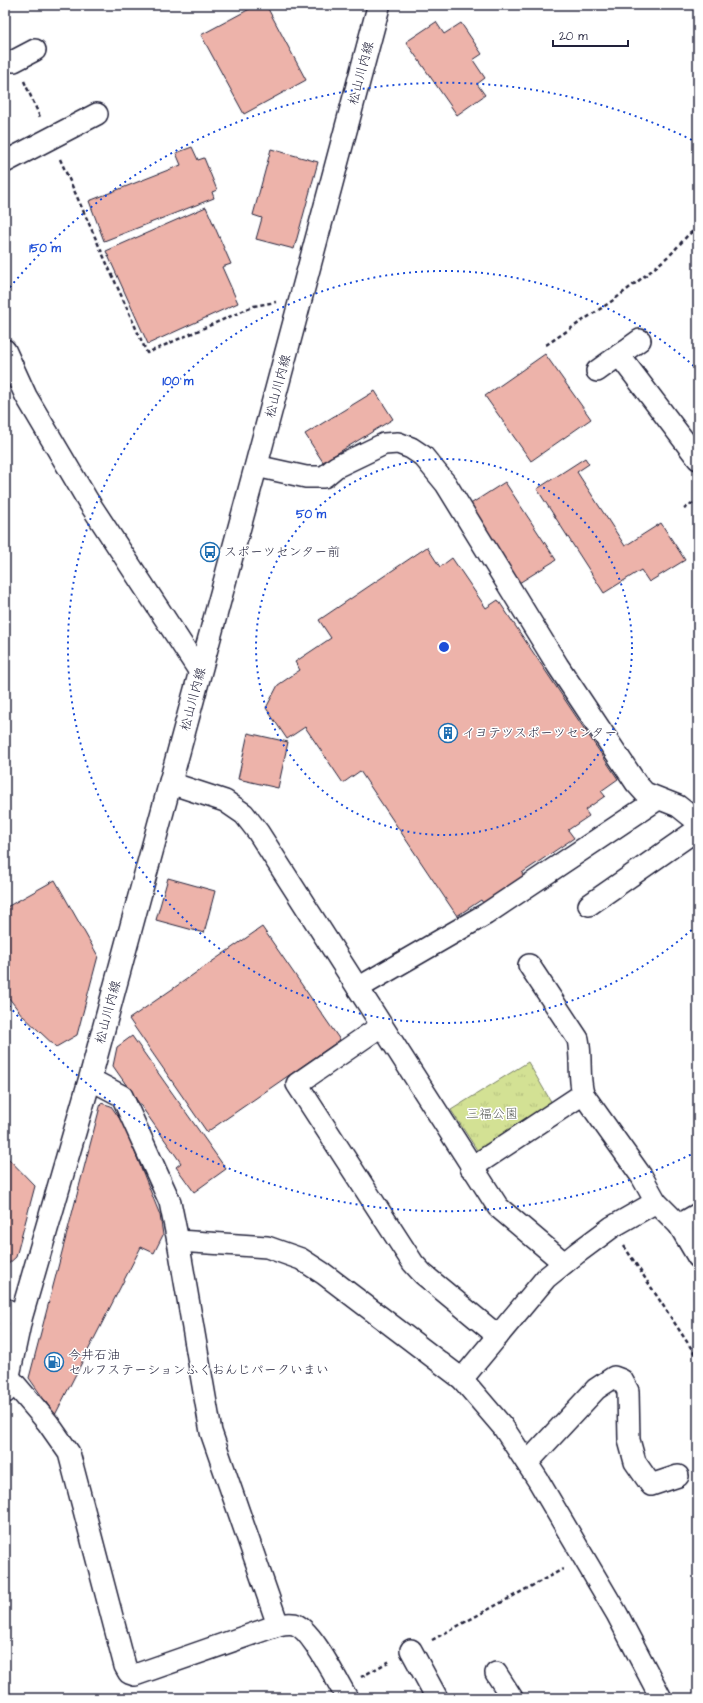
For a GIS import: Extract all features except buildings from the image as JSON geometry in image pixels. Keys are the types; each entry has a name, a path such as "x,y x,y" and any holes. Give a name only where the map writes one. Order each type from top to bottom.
{"main road":[{"name":"松山川内線","path":"7,1385 13,1313 90,1079 302,296 379,5"}],"street":[{"path":"14,61 35,50"},
{"path":"5,162 97,114"},
{"path":"597,371 640,340"},
{"path":"5,350 26,396 88,501 200,672"},
{"path":"619,355 698,458"},
{"path":"256,466 306,477 324,477 336,467 384,444 398,443 411,448 422,456 446,484 558,666 631,776 645,793 678,806 698,822"},
{"path":"170,783 224,801 244,814 258,832 498,1207 564,1263"},
{"path":"358,988 486,914 658,799"},
{"path":"589,905 698,829"},
{"path":"529,965 578,1038 581,1052 579,1080 583,1094 642,1176 656,1202 679,1225 698,1257"},
{"path":"381,1026 297,1084 413,1263 422,1274 498,1336"},
{"path":"90,1079 122,1096 170,1202 211,1432 278,1625"},
{"path":"472,1168 583,1094"},
{"path":"462,1380 546,1278 612,1227 656,1202"},
{"path":"679,1225 698,1214"},
{"path":"178,1241 267,1247 301,1259 324,1274 462,1380 503,1427 527,1463 617,1614 661,1698"},
{"path":"527,1463 596,1389 614,1377 622,1380 628,1391 629,1440 635,1462 651,1485 678,1476"},
{"path":"7,1385 48,1423 69,1453 125,1666 129,1672 135,1675 278,1625 293,1623 304,1628 314,1641 344,1693"},
{"path":"411,1650 437,1698"},
{"path":"496,1673 512,1698"}],"path":[{"path":"14,61 51,138 147,353 254,306 302,296"},
{"path":"546,345 615,299 672,253 688,235 698,227"},
{"path":"684,510 698,500"},
{"path":"612,1227 695,1354"},
{"path":"344,1693 411,1650 436,1639 583,1558"}],"green space":[{"name":"三福公園","path":"528,1062 553,1105 479,1153 451,1110"}],"place":[{"name":"スポーツセンター前","path":"210,552"},
{"name":"イヨテツスポーツセンター","path":"448,733"},
{"name":"今井石油 セルフステーションふくおんじパークいまい","path":"54,1362"}]}
